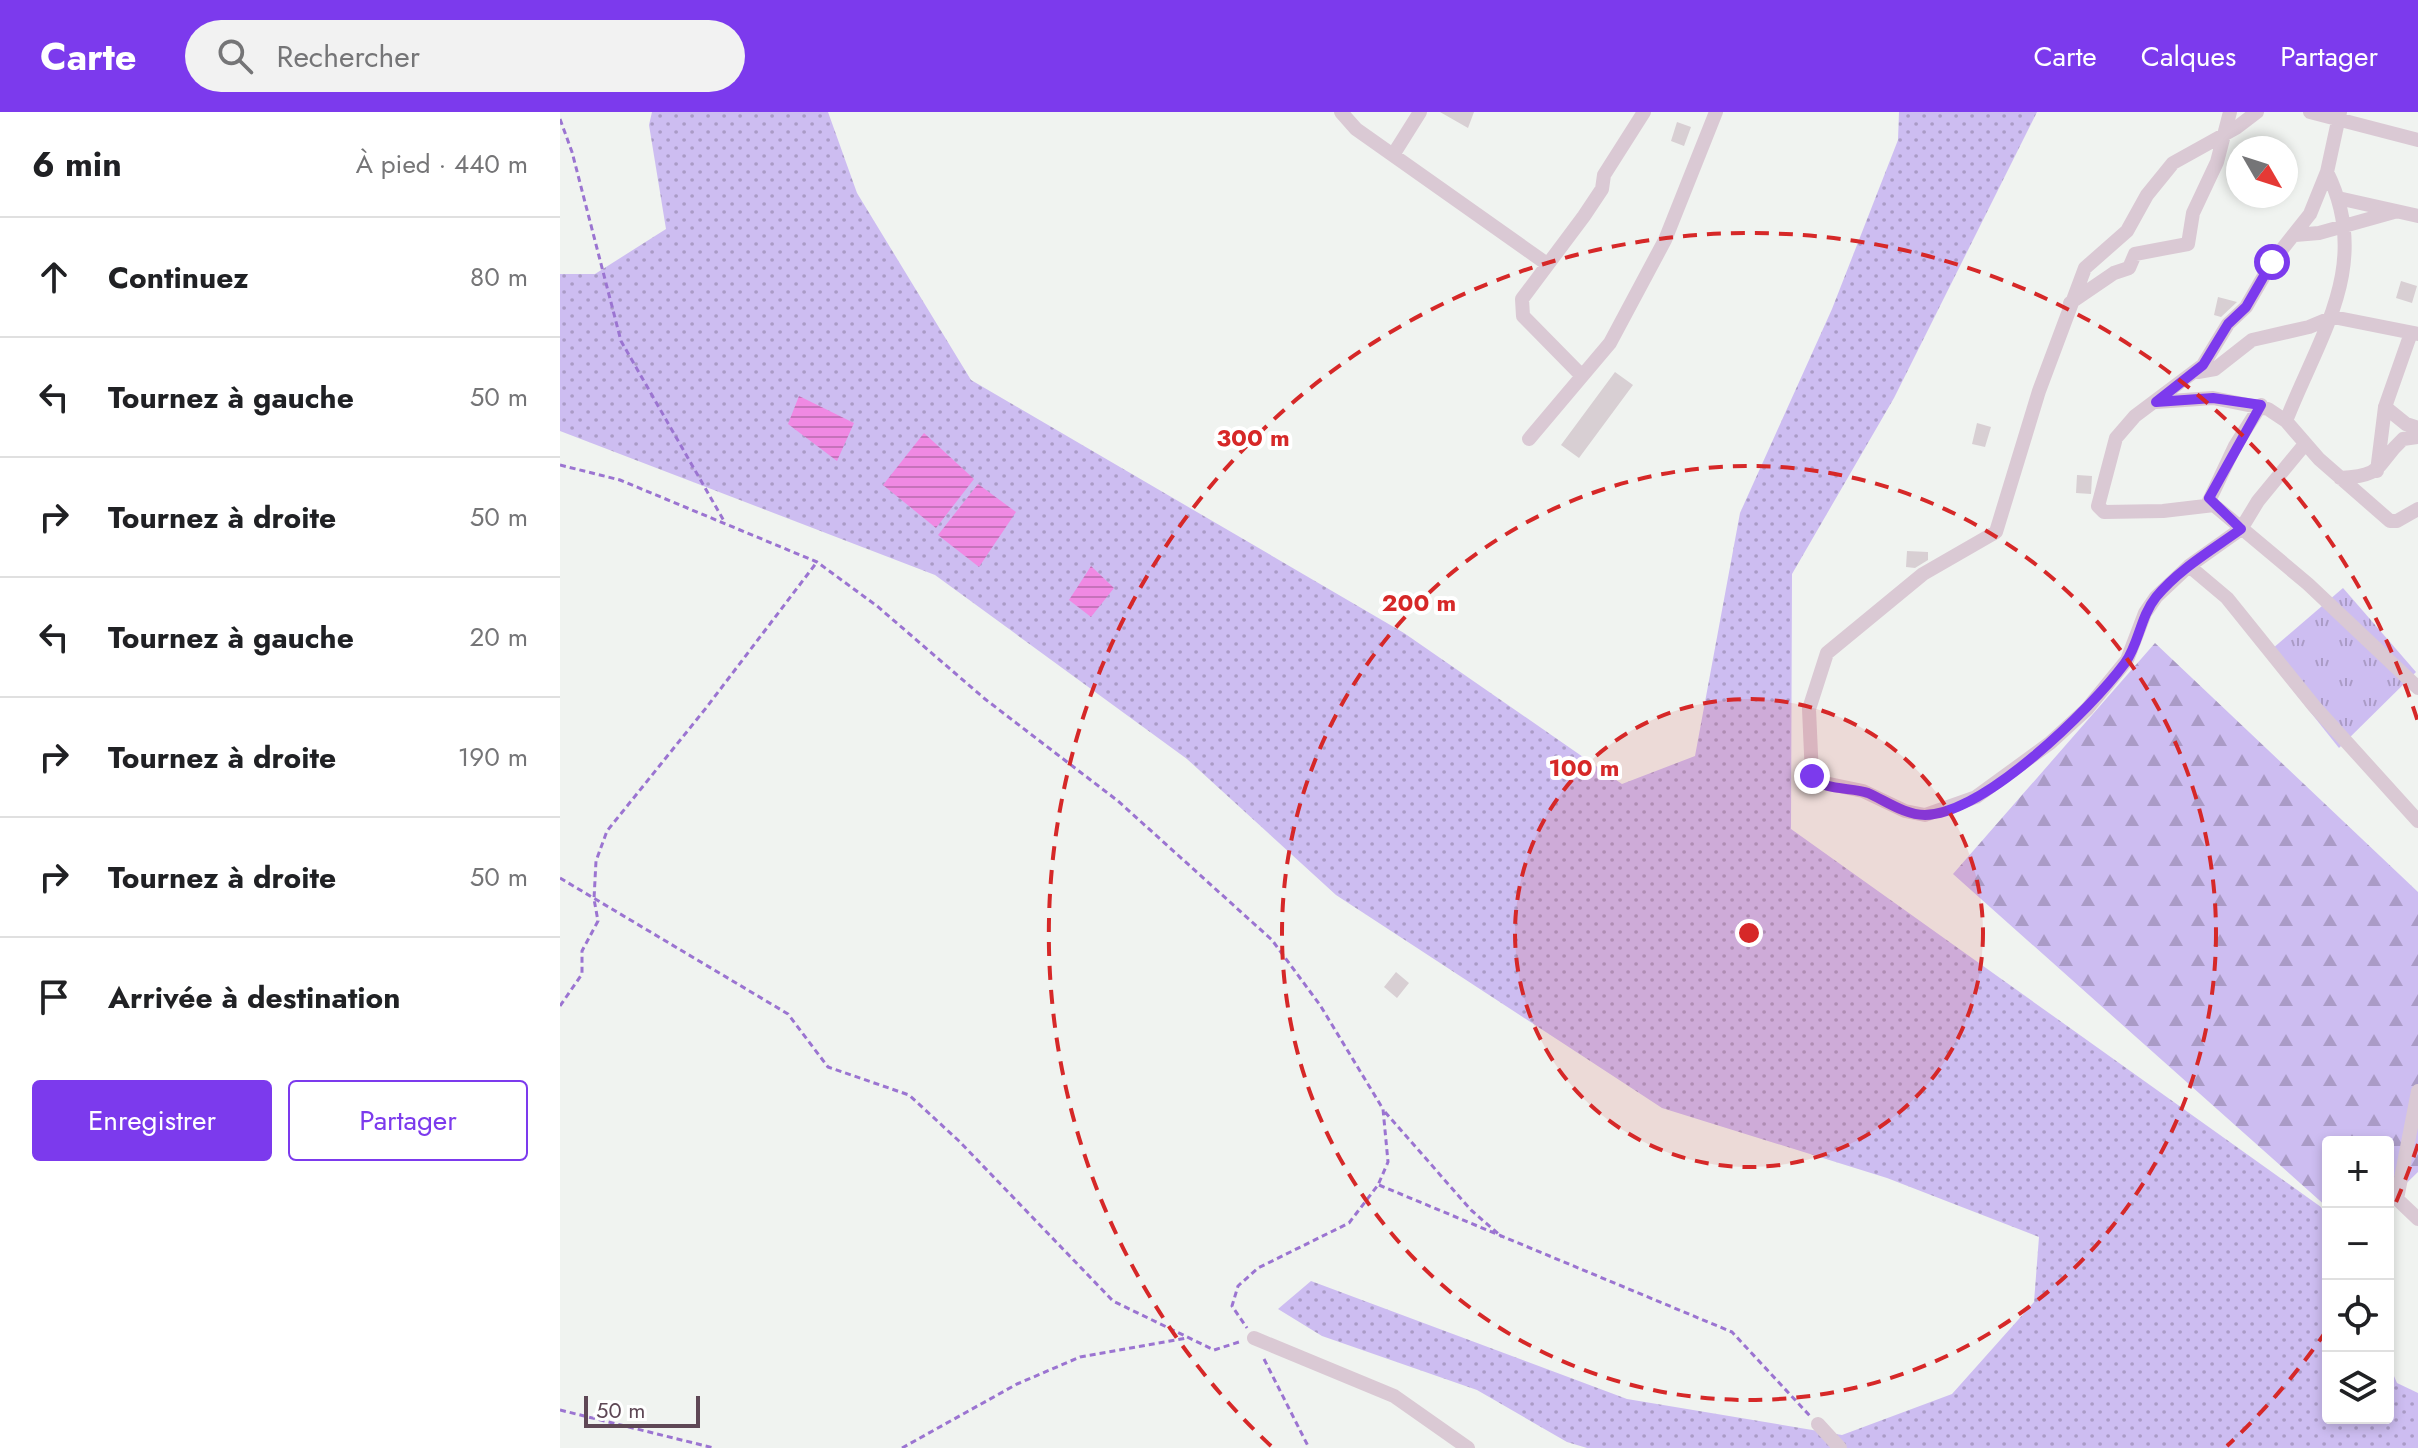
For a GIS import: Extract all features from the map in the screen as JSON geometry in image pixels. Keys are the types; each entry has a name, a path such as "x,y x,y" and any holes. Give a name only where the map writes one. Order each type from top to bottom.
{"street":[{"path":"1341,112 1356,129 1547,264"},
{"path":"1393,155 1420,112"},
{"path":"1582,376 1523,316 1522,299 1602,189 1604,175 1644,112"},
{"path":"1529,439 1610,343 1647,277 1716,112"},
{"path":"2070,303 2114,273 2129,268 2135,254 2188,244 2193,213 2228,133 2230,112"},
{"path":"2257,112 2165,171 2118,242 2090,261 2070,303 1996,532 1923,574 1827,653 1809,709 1812,776 1821,785 1863,791 1905,811 1925,815 1976,797 2050,743 2087,709 2127,660 2145,613 2156,597 2189,566 2241,529 2258,501 2305,444"},
{"path":"2310,112 2339,116 2418,140"},
{"path":"2214,505 2163,511 2100,510 2116,438 2135,416 2198,372 2228,324 2246,307 2272,262 2310,214 2327,172 2339,116"},
{"path":"2286,421 2333,317 2344,279 2343,225 2338,198 2327,172"},
{"path":"2338,198 2418,216"},
{"path":"2295,235 2319,233 2394,212"},
{"path":"2198,372 2215,369 2252,340 2309,327 2333,317 2414,334 2385,407 2377,471"},
{"path":"2156,402 2213,398 2261,405 2286,421 2340,478 2390,521 2397,521 2418,509"},
{"path":"2261,405 2209,498 2241,529 2308,584 2418,688"},
{"path":"2385,407 2406,424 2418,428"},
{"path":"2340,478 2366,476 2377,471 2403,439 2418,437"},
{"path":"2189,566 2227,598 2314,706 2418,821"},
{"path":"2418,1091 2397,1199 2418,1219"},
{"path":"1254,1338 1394,1396 1468,1448"},
{"path":"1818,1424 1840,1448"}],"path":[{"path":"560,119 572,152 621,341 724,521"},
{"path":"560,465 620,480 817,562 877,606 985,699 1118,801 1272,940 1320,1005 1383,1109 1471,1210 1502,1237"},
{"path":"560,1006 582,974 582,951 598,921 594,899 596,861 607,831 817,562"},
{"path":"560,878 788,1014 828,1067 909,1095 959,1141 1113,1301 1214,1350 1254,1338"},
{"path":"1309,1448 1254,1338 1232,1306 1238,1286 1258,1268 1349,1223 1378,1185 1388,1162 1383,1109"},
{"path":"1378,1185 1732,1332 1818,1424"},
{"path":"902,1448 1017,1384 1080,1357 1189,1337"},
{"path":"560,1410 714,1448"}],"green space":[{"path":"652,112 828,112 857,193 971,380 1404,633 1622,784 1695,756 1740,513 1832,309 1898,140 1899,112 2037,112 1894,398 1792,574 1791,829 2321,1207 2322,1424 2394,1424 2394,1376 2397,1383 2418,1393 2418,1448 1587,1448 1567,1442 1477,1390 1322,1336 1278,1309 1311,1281 1627,1399 1842,1435 1952,1394 2034,1302 2039,1237 1887,1178 1662,1108 1336,895 1187,759 935,575 560,431 560,274 595,274 666,229 649,125"},
{"path":"2343,588 2416,672 2339,748 2265,655"},
{"path":"2155,643 2418,892 2418,1172 2394,1195 2394,1136 2322,1136 2322,1203 1953,874"}],"shaded area":[{"path":"799,396 854,423 837,461 788,424"},
{"path":"924,433 974,479 936,528 883,485"},
{"path":"978,484 1016,512 979,567 938,535"},
{"path":"1091,566 1114,588 1091,617 1069,600"}],"building":[{"path":"1440,112 1474,112 1468,128"},
{"path":"1677,122 1691,127 1684,146 1671,141"},
{"path":"2401,281 2417,286 2412,303 2396,298"},
{"path":"2218,297 2237,302 2221,317 2214,315"},
{"path":"1615,372 1633,385 1579,458 1561,445"},
{"path":"1977,423 1991,427 1985,447 1972,444"},
{"path":"2077,475 2092,476 2091,494 2076,493"},
{"path":"1907,551 1928,552 1928,560 1915,568 1906,567"},
{"path":"1396,972 1409,983 1397,998 1384,987"}],"route":[{"path":"1812,776 1821,785 1863,791 1905,811 1925,815 1976,797 2050,743 2087,709 2127,660 2145,613 2156,597 2189,566 2241,529 2209,498 2261,405 2213,398 2181,403 2156,402 2198,372 2228,324 2246,307 2272,262"}]}
